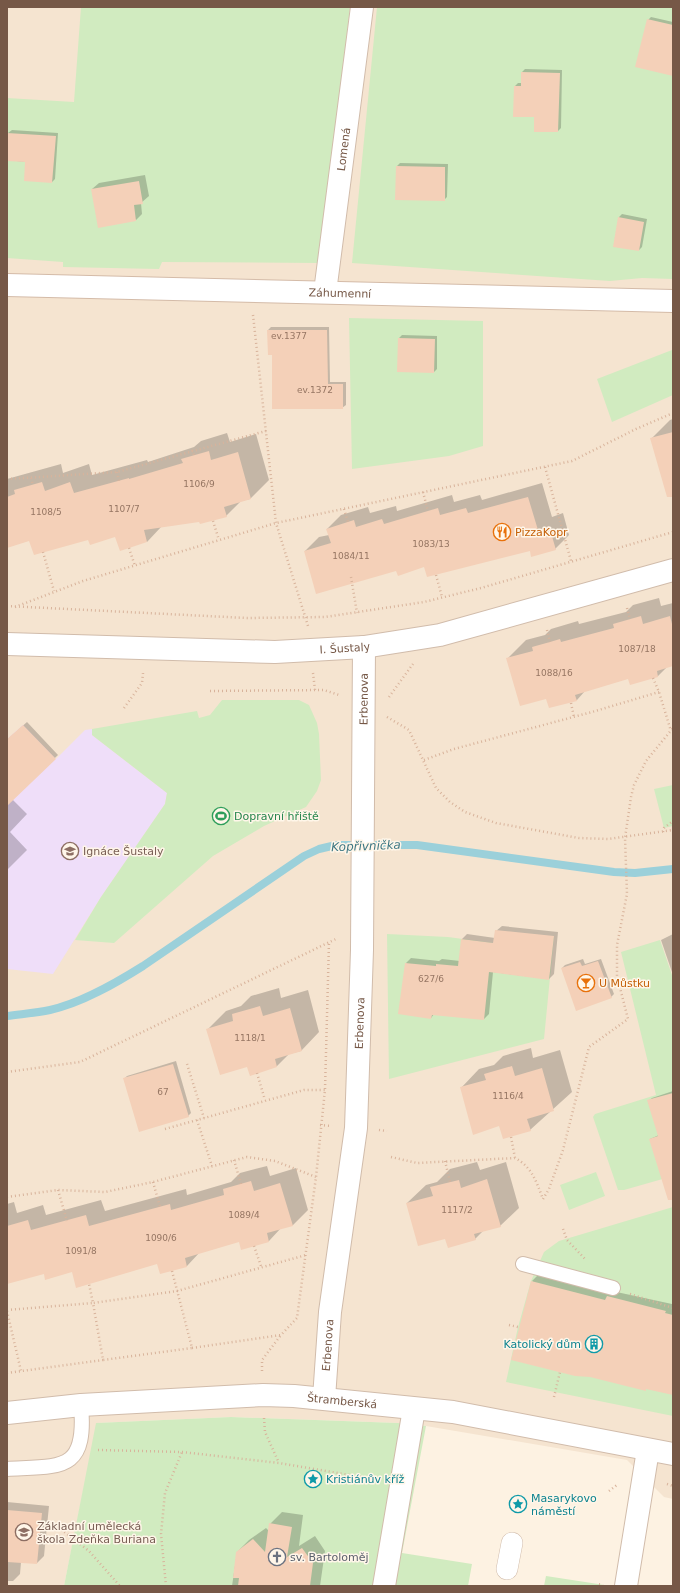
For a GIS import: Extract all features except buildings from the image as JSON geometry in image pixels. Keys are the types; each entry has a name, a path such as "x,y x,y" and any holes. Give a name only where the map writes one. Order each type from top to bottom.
{"street":[{"name":"Lomená","path":"325,292 362,7"},
{"name":"Záhumenní","path":"7,285 673,301"},
{"name":"I. Šustaly","path":"7,644 275,652 364,647 440,635 673,570"},
{"name":"Erbenova","path":"324,1398 330,1312 356,1128 360,1053 364,647"},
{"name":"Štramberská","path":"7,1413 81,1405 263,1395 324,1398 484,1418 673,1454"},
{"path":"384,1586 414,1409"},
{"path":"626,1586 648,1450"},
{"path":"506,1576 512,1543"}],"lane":[{"path":"523,1264 613,1288"},
{"path":"7,1469 60,1465 74,1457 79,1449 83,1425 81,1405"}],"path":[{"path":"253,311 276,523 306,617"},
{"path":"15,607 54,591 276,523 572,460 673,413"},
{"path":"7,479 117,472 192,450 266,431"},
{"path":"192,450 194,455"},
{"path":"545,466 571,561"},
{"path":"117,472 119,481"},
{"path":"31,478 33,485"},
{"path":"423,492 428,510"},
{"path":"344,509 348,522"},
{"path":"214,521 220,540"},
{"path":"7,606 247,618 306,617 357,612 442,597 673,532"},
{"path":"129,548 135,566"},
{"path":"43,552 54,591"},
{"path":"436,575 442,597"},
{"path":"351,577 357,612"},
{"path":"626,604 630,619"},
{"path":"546,628 550,642"},
{"path":"124,708 142,683 144,649"},
{"path":"313,671 316,690"},
{"path":"653,678 659,692 671,732"},
{"path":"210,691 324,690 338,694"},
{"path":"424,760 454,749 574,717 659,692"},
{"path":"570,702 574,717"},
{"path":"396,721 409,730 436,788 450,802 465,812 496,823 572,836 608,840 673,830"},
{"path":"391,1157 417,1163 515,1158 525,1163 532,1172 543,1199 550,1189 563,1150 589,1046 628,1019 617,976 617,945 627,894 625,838 634,785 646,761 673,728"},
{"path":"663,832 664,828 673,821"},
{"path":"7,1072 80,1062 341,936"},
{"path":"262,1373 262,1360 297,1318 316,1177 325,1090 329,942"},
{"path":"187,1064 204,1118"},
{"path":"257,1073 265,1100"},
{"path":"165,1129 304,1090 325,1090"},
{"path":"197,1120 212,1166"},
{"path":"511,1137 515,1158"},
{"path":"7,1197 58,1190 105,1192 153,1182 247,1157 275,1161 316,1177"},
{"path":"234,1160 241,1184"},
{"path":"445,1161 450,1182"},
{"path":"153,1182 160,1207"},
{"path":"58,1190 67,1221"},
{"path":"254,1246 261,1266"},
{"path":"21,1372 7,1311 93,1303 177,1291 261,1266 306,1255"},
{"path":"172,1271 192,1348"},
{"path":"89,1284 103,1360"},
{"path":"509,1325 518,1327"},
{"path":"7,1373 282,1335"},
{"path":"554,1397 560,1372"},
{"path":"264,1418 265,1432 279,1463"},
{"path":"79,1449 182,1452 279,1463 337,1474 401,1483"},
{"path":"166,1586 161,1534 165,1493 182,1452"},
{"path":"58,1527 89,1552 120,1586"}],"shaded area":[{"path":"7,7 673,7 673,1499 664,1497 627,1460 426,1426 398,1423 231,1417 97,1423 64,1586 7,1586"},
{"name":"Ignáce Šustaly","path":"23,725 56,759 85,730 92,729 92,735 167,793 165,804 101,897 53,974 7,969 7,739"}],"green space":[{"path":"81,7 350,7 320,263 162,262 159,269 63,267 63,262 7,258 7,98 74,102"},
{"path":"377,7 673,7 673,279 642,278 610,281 352,263"},
{"path":"349,318 483,321 483,446 449,456 352,469"},
{"path":"672,350 673,395 612,422 597,379"},
{"name":"Dopravní hřiště","path":"222,700 299,700 309,705 317,723 319,734 321,780 317,791 306,807 264,826 213,856 114,943 75,940 101,897 165,804 167,793 92,735 92,729 197,711 199,718 210,715"},
{"path":"673,785 673,826 664,828 654,789"},
{"path":"387,934 448,937 493,943 554,936 544,1039 389,1079"},
{"path":"660,940 673,978 673,1176 624,1190 618,1190 593,1117 595,1114 656,1095 621,952"},
{"path":"596,1172 605,1196 569,1210 560,1185"},
{"path":"673,1207 673,1416 506,1382 518,1327 531,1281 544,1252 559,1241"},
{"path":"231,1417 398,1423 426,1426 402,1553 472,1564 468,1586 64,1586 96,1423"},
{"path":"546,1576 611,1586 544,1586"}],"waterway":[{"name":"Kopřivnička","path":"7,1016 45,1011 62,1007 98,992 143,966 304,856 319,849 336,845 417,845 614,872 635,873 673,869"}],"place":[{"name":"PizzaKopr","path":"502,532"},
{"name":"Dopravní hřiště","path":"221,816"},
{"name":"Ignáce Šustaly","path":"70,851"},
{"name":"U Můstku","path":"586,983"},
{"name":"Katolický dům","path":"594,1344"},
{"name":"Kristiánův kříž","path":"313,1479"},
{"name":"Masarykovo náměstí","path":"518,1504"},
{"name":"Základní umělecká škola Zdeňka Buriana","path":"24,1532"},
{"name":"sv. Bartoloměj","path":"277,1557"}]}
